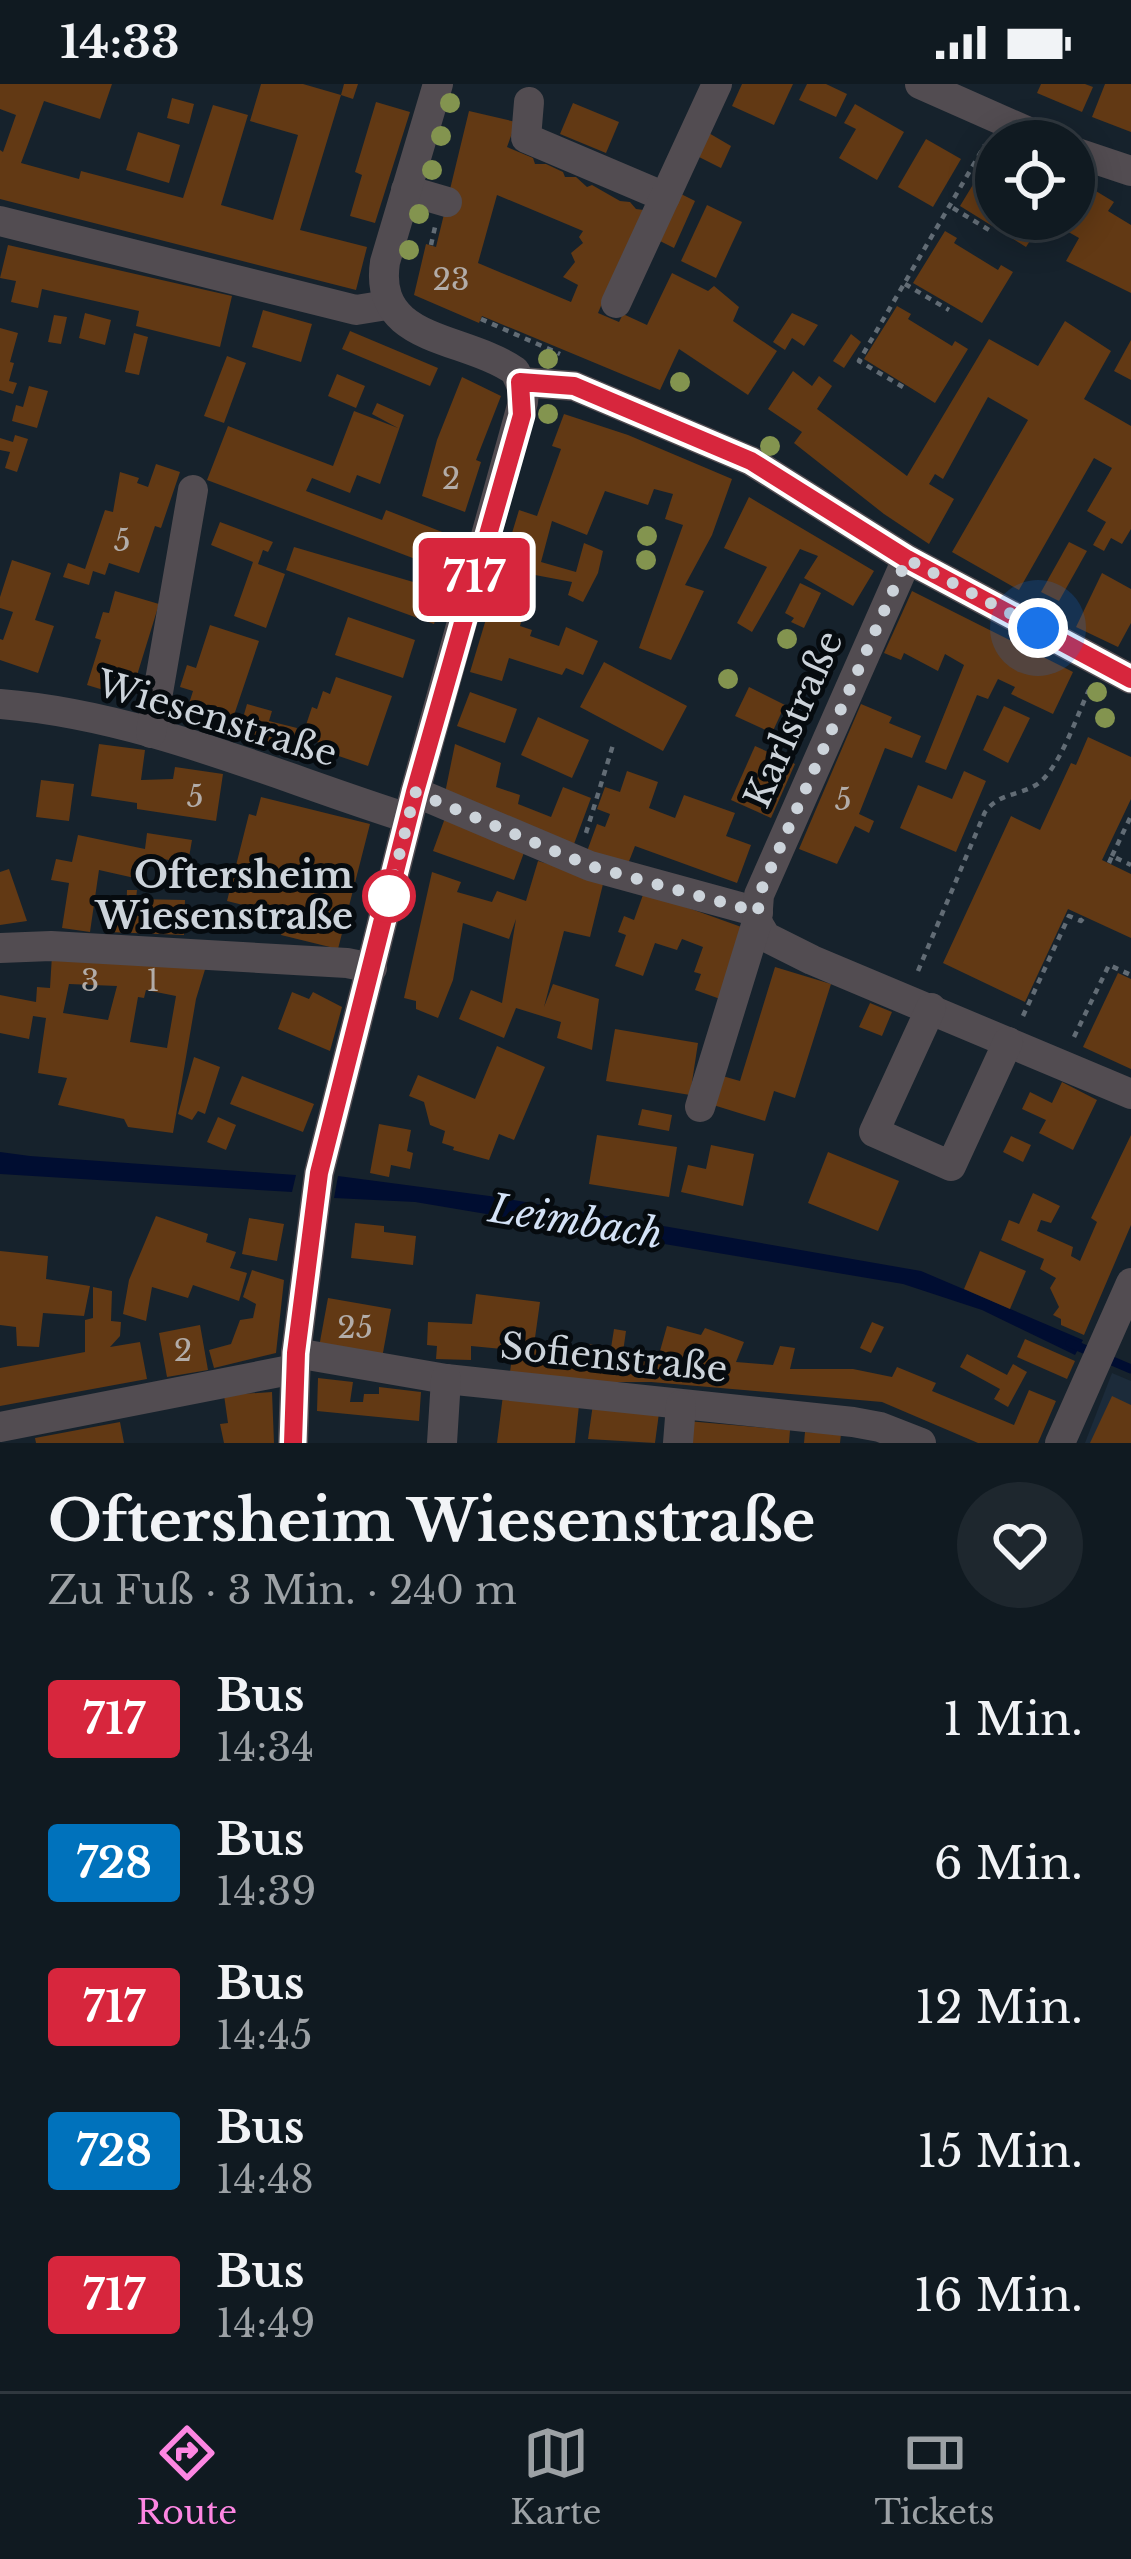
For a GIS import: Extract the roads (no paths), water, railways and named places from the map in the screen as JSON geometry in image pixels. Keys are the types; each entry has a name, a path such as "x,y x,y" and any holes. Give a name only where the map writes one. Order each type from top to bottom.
{"street":[{"path":"293,1443 296,1361 315,1188 411,805 522,415 520,382 506,365 401,321 387,305 382,277 385,262 437,84"},
{"path":"616,303 717,84"},
{"path":"920,84 1002,120"},
{"path":"529,102 526,138 665,197"},
{"path":"1095,159 1131,171"},
{"path":"406,190 447,202"},
{"path":"0,223 356,310 387,305"},
{"path":"520,382 574,386 704,440 794,486 907,559 1131,679"},
{"path":"151,734 193,490"},
{"name":"Karlstraße","path":"700,1107 750,913 907,559"},
{"name":"Wiesenstraße","path":"0,704 86,716 411,805"},
{"path":"411,805 750,913 766,937 781,946 1131,1094"},
{"path":"0,948 51,946 372,968"},
{"path":"919,1003 874,1132 951,1166 1010,1042"},
{"path":"1060,1443 1131,1283"},
{"path":"0,1426 296,1361"},
{"name":"Sofienstraße","path":"296,1361 853,1422 921,1443"},
{"path":"442,1443 446,1379"},
{"path":"678,1443 682,1405"}],"water":[{"path":"0,1152 296,1175 292,1192 0,1174"},
{"path":"338,1176 497,1197 921,1271 1083,1340 1075,1355 982,1310 903,1284 415,1202 334,1198"}],"waterway":[{"name":"Leimbach","path":"1070,1343 1131,1369"}],"place":[{"name":"Oftersheim Wiesenstraße","path":"389,896"}]}
